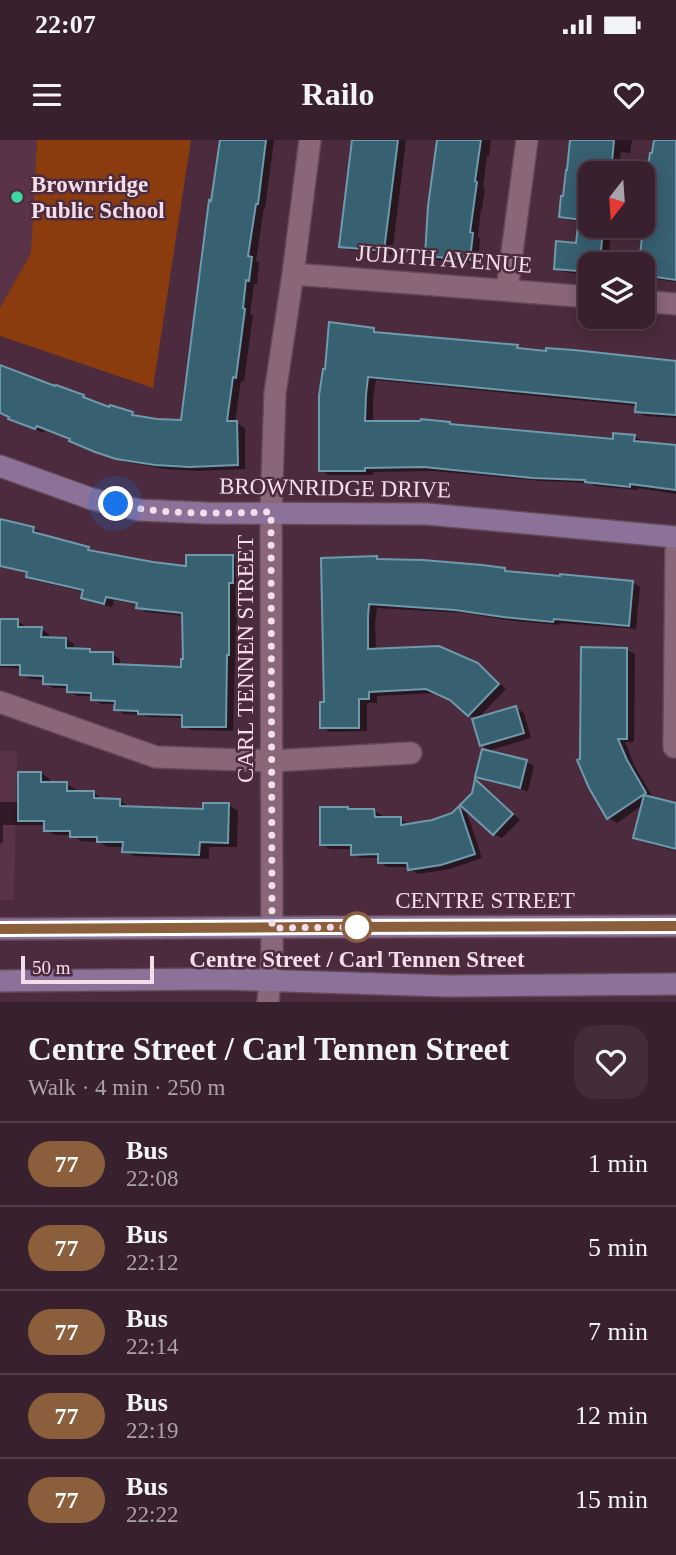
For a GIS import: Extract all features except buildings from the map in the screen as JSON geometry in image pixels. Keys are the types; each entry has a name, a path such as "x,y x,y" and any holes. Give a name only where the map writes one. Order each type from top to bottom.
{"main road":[{"name":"BROWNRIDGE DRIVE","path":"0,466 92,499 139,510 427,514 676,537"},
{"name":"CENTRE STREET","path":"0,929 676,926"},
{"path":"0,981 221,979 269,992 447,986 676,984"}],"street":[{"name":"CARL TENNEN STREET","path":"269,992 272,928 271,512 275,393 310,140"},
{"path":"507,290 527,140"},
{"name":"JUDITH AVENUE","path":"293,274 578,296"},
{"path":"655,302 676,304"},
{"path":"676,549 676,747"},
{"path":"0,702 156,757 272,761 411,753"}],"shaded area":[{"name":"Brownridge Public School","path":"0,140 37,140 31,253 0,308"},
{"path":"37,140 191,140 153,388 0,336 0,308 31,253"},
{"path":"0,751 17,751 14,900 0,900"}],"bus line":[{"name":"77","path":"0,929 676,926"}],"place":[{"name":"Brownridge Public School","path":"17,197"},
{"name":"Centre Street / Carl Tennen Street","path":"357,927"}],"route":[{"path":"116,504 139,510 271,512 272,928 357,927"}]}
